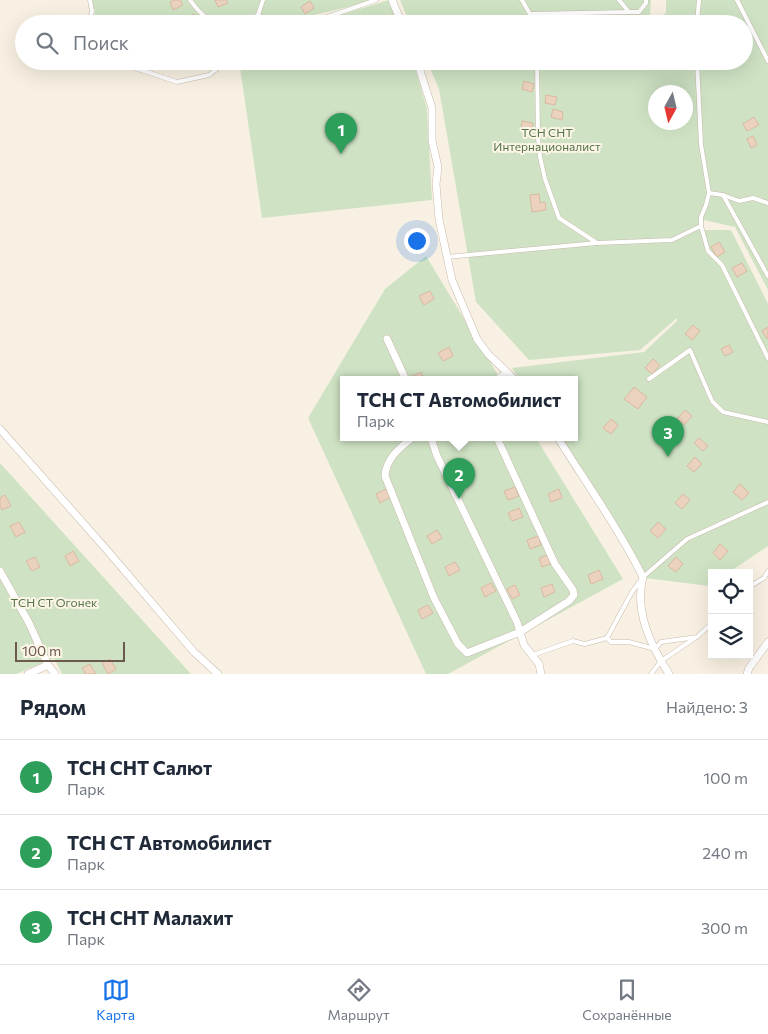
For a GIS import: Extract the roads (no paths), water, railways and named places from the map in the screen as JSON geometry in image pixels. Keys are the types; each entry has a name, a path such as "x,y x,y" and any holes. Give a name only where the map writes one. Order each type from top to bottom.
{"street":[{"path":"392,0 398,15"},
{"path":"420,70 432,108 432,141 438,167 436,184 439,219 452,280 477,339 488,354 510,376"},
{"path":"387,339 404,376"},
{"path":"502,376 507,373"},
{"path":"0,430 106,549 194,652 218,674"},
{"path":"408,441 388,462 385,476 434,598 458,644 467,653 520,632 572,599 574,592 555,564 498,441"},
{"path":"432,441 437,456 513,614 524,645 539,664 541,674"},
{"path":"560,441 605,509 643,577 640,589 644,625 661,662 669,674"},
{"path":"0,571 55,674"},
{"path":"748,674 749,668 768,642"},
{"path":"28,674 48,664"}],"lane":[{"path":"90,0 91,15"},
{"path":"190,0 203,15"},
{"path":"258,15 263,0"},
{"path":"334,15 376,0"},
{"path":"522,0 530,14 639,12 646,4 646,0"},
{"path":"619,0 629,12"},
{"path":"698,15 699,0"},
{"path":"737,0 745,15"},
{"path":"753,31 768,61"},
{"path":"141,70 177,82 209,75 215,70"},
{"path":"537,70 538,137 545,180 559,218 597,243"},
{"path":"697,70 701,144 709,193 701,217 701,226 708,251 722,266 768,358"},
{"path":"709,193 723,195 739,201 753,198 768,203"},
{"path":"723,195 768,276"},
{"path":"447,257 597,243 672,240 701,226"},
{"path":"648,379 690,350 712,401 723,412 768,422"},
{"path":"533,655 573,641 585,644 608,638 632,592 643,577 687,539 768,502"},
{"path":"753,585 764,578 768,571"},
{"path":"651,674 661,662 697,637 708,627"},
{"path":"608,638 611,642 629,642 655,649 661,642 697,637"}],"place":[{"name":"ТСН СНТ Салют","path":"341,154"},
{"name":"ТСН СНТ Малахит","path":"668,457"},
{"name":"ТСН СТ Автомобилист","path":"459,499"}],"park label":[{"name":"ТСН СНТ Интернационалист","path":"547,140"},
{"name":"ТСН СТ Огонек","path":"54,603"}]}
